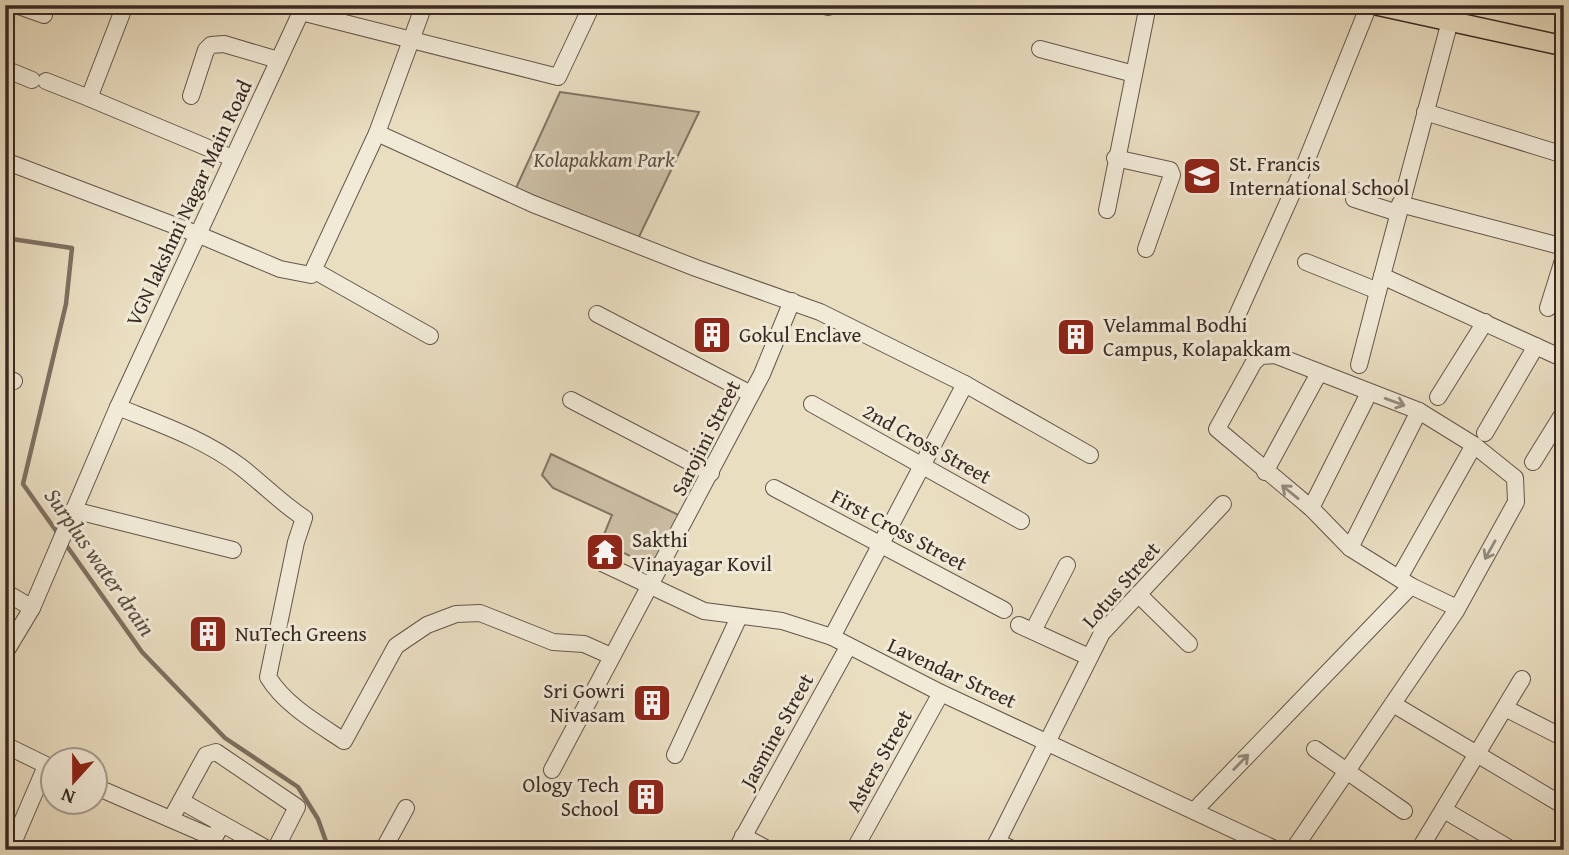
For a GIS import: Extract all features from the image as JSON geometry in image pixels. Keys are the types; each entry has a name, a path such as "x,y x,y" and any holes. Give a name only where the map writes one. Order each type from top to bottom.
{"main road":[{"path":"1376,5 1564,46"}],"street":[{"path":"16,5 44,15"},
{"path":"89,99 125,5"},
{"path":"5,161 197,234 280,270 312,275 377,133 424,5"},
{"name":"VGN lakshmi Nagar Main Road","path":"5,653 32,608 118,407 300,12 312,10 413,40 558,77 592,5"},
{"path":"1107,209 1115,158 1148,5"},
{"path":"1236,318 1303,169 1369,5"},
{"path":"1359,365 1450,21"},
{"path":"191,96 206,50 211,45 224,44 278,60"},
{"path":"1040,49 1134,74"},
{"path":"5,69 89,99 232,158"},
{"path":"1425,112 1564,155"},
{"path":"377,133 533,204 696,268 792,301 965,384 1090,455"},
{"path":"1115,158 1170,170 1172,175 1146,249"},
{"path":"1354,199 1564,247"},
{"path":"1548,308 1564,257"},
{"path":"1306,262 1380,283 1485,322 1564,359"},
{"path":"314,271 430,336"},
{"name":"Sarojini Street","path":"552,770 711,473 751,394 792,301"},
{"path":"597,314 751,394"},
{"path":"1438,397 1485,322"},
{"path":"1194,811 1405,582 1479,439 1536,346"},
{"path":"1293,850 1457,610 1516,502 1515,478 1479,439 1419,411 1275,355 1261,356 1254,362 1220,422 1217,429 1221,436 1311,508 1350,548 1457,610"},
{"path":"1265,472 1319,373"},
{"path":"832,637 965,384"},
{"path":"1311,508 1369,393"},
{"path":"571,400 711,473"},
{"name":"2nd Cross Street","path":"811,404 1021,521"},
{"path":"118,407 194,438 240,467 279,502 304,518 290,567 268,677 275,688 312,720 344,741 396,646 434,622 467,613 480,614 553,642 584,644 609,660"},
{"path":"1350,548 1419,411"},
{"path":"1533,462 1564,412"},
{"name":"First Cross Street","path":"774,488 1004,610"},
{"name":"Lotus Street","path":"995,846 1105,630 1223,505"},
{"path":"72,510 233,550"},
{"name":"Lavendar Street","path":"600,562 704,611 782,621 832,637 941,693 1278,850"},
{"path":"1067,565 1026,628 1089,657"},
{"path":"5,592 32,608"},
{"path":"1138,593 1189,644"},
{"path":"675,755 739,617"},
{"name":"Jasmine Street","path":"739,843 848,647"},
{"path":"1419,850 1522,679"},
{"name":"Asters Street","path":"854,850 941,693"},
{"path":"1393,704 1476,756 1564,806"},
{"path":"1505,708 1564,738"},
{"path":"5,745 38,762"},
{"path":"1315,749 1404,811"},
{"path":"171,819 208,752 220,754 297,807 275,850"},
{"path":"10,850 38,790"},
{"path":"108,792 171,819 218,831 269,850"},
{"path":"181,801 218,831"},
{"path":"383,850 406,807"},
{"path":"1444,810 1512,850"},
{"path":"739,843 769,850"},
{"path":"995,846 1014,850"}],"green space":[{"name":"Kolapakkam Park","path":"560,92 699,112 637,241 516,188"},
{"path":"551,454 687,519 659,570 601,542 612,515 553,488 542,475"}],"waterway":[{"name":"Surplus water drain","path":"5,238 72,248 66,304 23,484 59,535"},
{"name":"Surplus water drain","path":"64,542 142,652 225,738 298,787 318,819 329,850"}],"place":[{"name":"St. Francis International School","path":"1202,176"},
{"name":"Gokul Enclave","path":"712,335"},
{"name":"Velammal Bodhi Campus, Kolapakkam","path":"1076,337"},
{"name":"Sakthi Vinayagar Kovil","path":"605,552"},
{"name":"NuTech Greens","path":"208,634"},
{"name":"Sri Gowri Nivasam","path":"652,703"},
{"name":"Ology Tech School","path":"646,797"}]}
